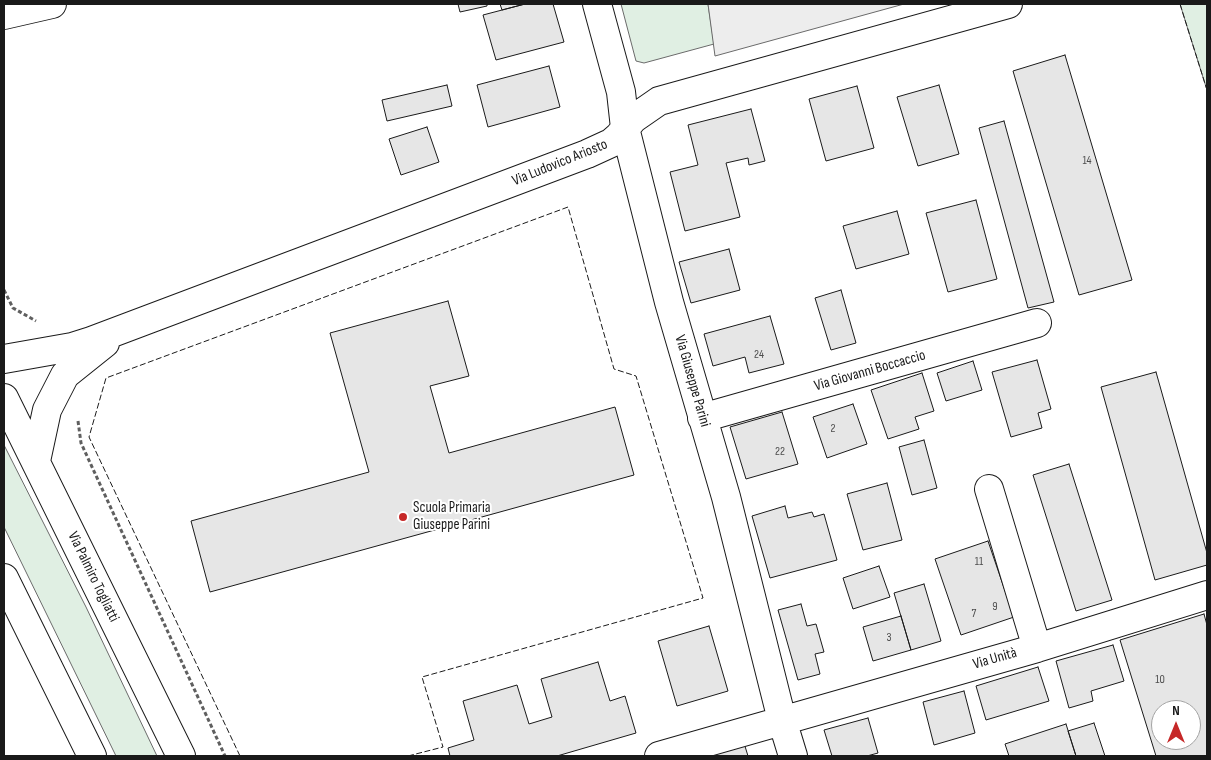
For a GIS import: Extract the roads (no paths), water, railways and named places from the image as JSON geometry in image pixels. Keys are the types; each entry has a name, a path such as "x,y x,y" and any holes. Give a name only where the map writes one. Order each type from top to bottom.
{"street":[{"path":"4,15 52,4"},
{"name":"Via Giuseppe Parini","path":"597,4 621,92 625,128 669,302 726,498 782,720 793,756"},
{"name":"Via Ludovico Ariosto","path":"4,359 72,347 91,341 587,154 611,143 632,120 659,101 1008,4"},
{"name":"Via Ludovico Ariosto","path":"36,461 47,410 65,375 101,346 138,323"},
{"name":"Via Giovanni Boccaccio","path":"702,418 1037,323"},
{"name":"Via Palmiro Togliatti","path":"4,398 181,756"},
{"path":"989,489 1037,648"},
{"path":"4,578 92,756"},
{"name":"Via Unità","path":"659,756 1037,648 1207,595"},
{"path":"4,623 37,646"}],"place":[{"name":"Scuola Primaria Giuseppe Parini","path":"403,517"}]}
